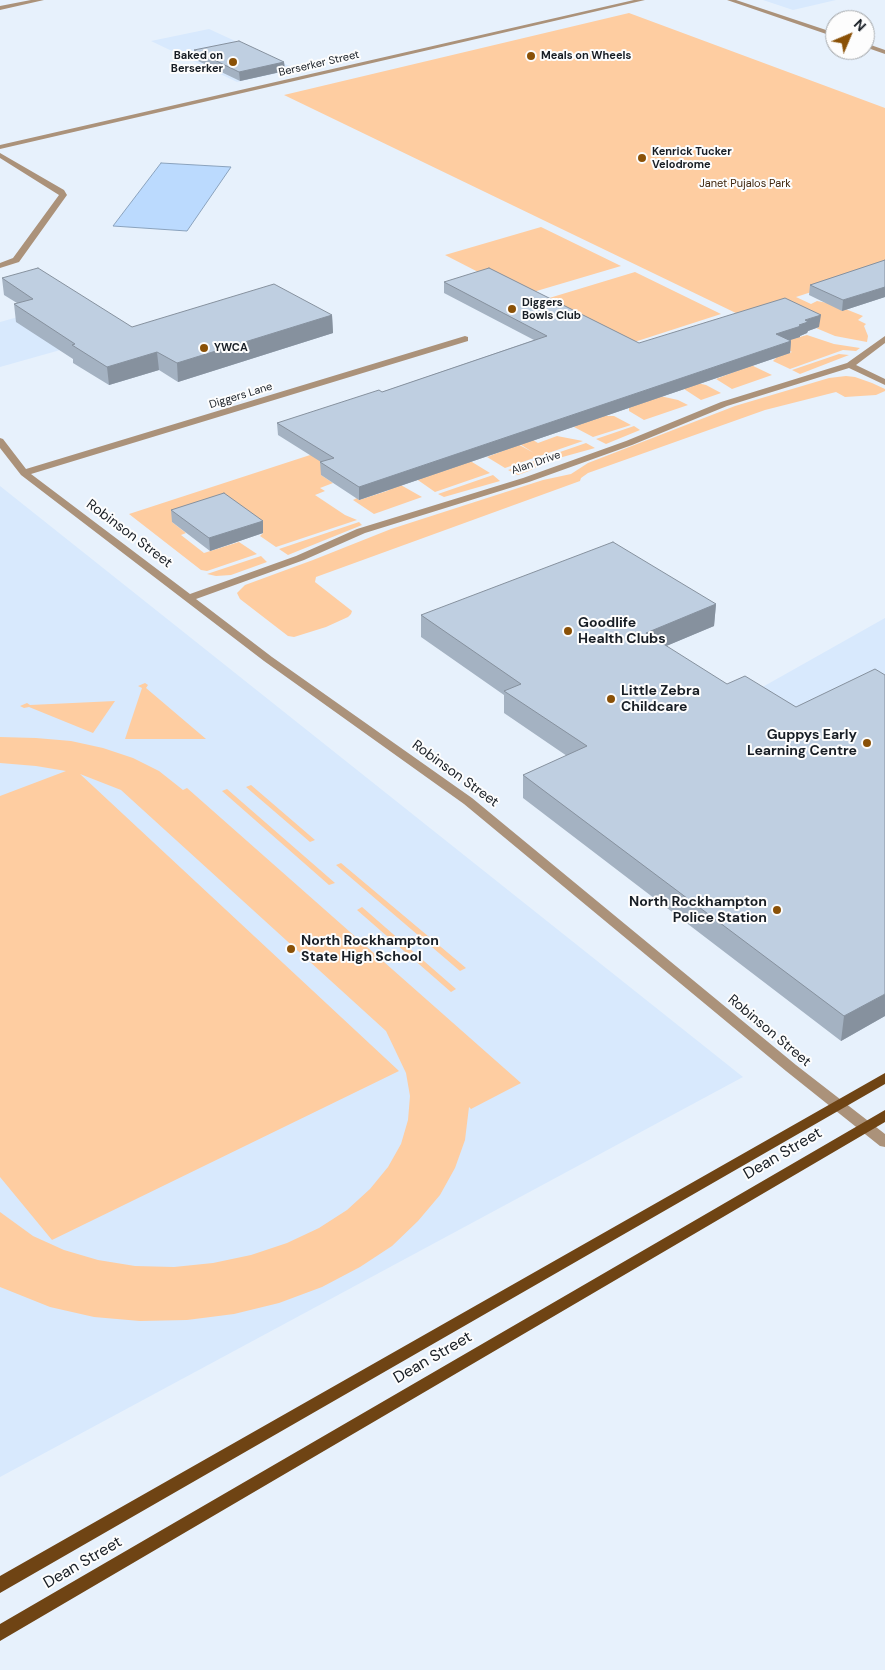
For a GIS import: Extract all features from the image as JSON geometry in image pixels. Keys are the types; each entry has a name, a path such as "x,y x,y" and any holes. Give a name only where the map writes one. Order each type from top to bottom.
{"main road":[{"name":"Dean Street","path":"0,1585 885,1078"},
{"name":"Dean Street","path":"0,1633 885,1116"}],"street":[{"path":"0,8 41,0"},
{"name":"Berserker Street","path":"0,148 642,0"},
{"path":"730,0 825,32"},
{"path":"0,155 62,192 63,195 16,260 0,266"},
{"name":"Diggers Lane","path":"24,474 465,339"},
{"name":"Alan Drive","path":"188,598 300,558 361,531 526,480 629,443 724,404 850,365 885,339"},
{"path":"850,365 885,382"},
{"name":"Robinson Street","path":"0,441 24,474 268,659 468,801 837,1105 885,1142"}],"shaded area":[{"path":"763,0 836,0 793,10"},
{"path":"209,29 296,69 237,82 151,41"},
{"path":"76,301 124,332 0,367 0,322"},
{"name":"North Rockhampton State High School","path":"0,486 743,1077 0,1477"},
{"path":"885,618 885,787 743,698"}],"green space":[{"name":"Janet Pujalos Park","path":"629,13 885,108 885,268 796,297 811,304 817,301 833,304 863,316 858,320 866,324 864,326 868,336 867,342 835,336 816,328 819,327 814,324 789,340 807,335 834,344 860,348 856,351 843,350 790,369 773,361 777,357 792,352 790,351 749,364 772,375 732,389 716,379 739,370 697,383 706,385 721,393 701,400 684,389 740,315 284,95"},
{"path":"541,227 621,266 523,295 445,255"},
{"path":"635,272 721,314 622,346 536,302"},
{"path":"839,354 849,355 800,374 792,370"},
{"path":"846,376 872,383 885,389 885,391 876,395 845,397 836,392 765,410 588,473 580,481 316,577 315,582 352,611 348,617 326,627 294,637 288,636 240,599 237,593 245,585 391,529 543,480 571,474 588,463 735,406 829,378"},
{"path":"660,396 678,400 688,405 644,420 619,402"},
{"path":"599,411 631,425 593,437 574,427"},
{"path":"634,426 640,430 606,444 596,439"},
{"path":"393,428 472,462 490,473 435,492 415,478 425,477 451,468 321,475 333,483 320,488 325,491 315,495 345,515 357,520 276,547 260,536 263,533 172,522 186,533 181,535 204,553 239,542 257,554 207,571 201,570 129,514"},
{"path":"557,436 583,441 505,468 487,457 505,450 514,442 534,453 515,441 533,440 538,443"},
{"path":"586,443 595,448 548,461 518,475 508,470"},
{"path":"493,475 500,481 444,497 438,494"},
{"path":"399,484 422,497 374,514 353,500 357,498 359,500 387,491"},
{"path":"359,522 362,525 288,555 279,549"},
{"path":"261,556 267,562 231,575 216,576 207,574"},
{"path":"145,683 148,685 146,688 206,739 125,739 142,688 138,686"},
{"path":"115,701 93,733 29,707 24,708 20,706 27,703 30,705"},
{"path":"0,737 71,741 103,748 133,758 159,771 183,790 187,788 521,1083 471,1109 469,1107 465,1140 455,1168 440,1195 418,1221 392,1246 360,1267 322,1287 279,1303 234,1314 187,1320 140,1321 94,1317 50,1307 0,1287 0,1212 33,1236 64,1250 98,1260 135,1266 174,1267 213,1263 251,1255 287,1243 319,1228 347,1210 370,1189 388,1167 401,1144 408,1120 410,1096 406,1073 386,1031 121,790 80,774 399,1071 52,1240 0,1177 0,796 66,771 0,763"},
{"path":"251,785 315,840 310,842 246,787"},
{"path":"227,789 335,883 329,885 222,791"},
{"path":"341,863 466,968 460,971 336,865"},
{"path":"362,907 456,989 451,992 357,910"}],"water":[{"path":"161,163 231,167 187,231 113,226"}],"building":[{"path":"239,41 284,62 239,72 194,50"},
{"path":"885,260 885,287 843,300 810,285"},
{"path":"38,268 132,327 274,284 332,315 177,363 157,352 107,367 14,304 33,299 2,278"},
{"path":"489,268 639,343 785,298 821,315 805,320 808,322 799,325 801,326 776,334 791,341 359,487 320,462 334,458 277,423 379,390 382,392 547,336 444,282"},
{"path":"224,493 263,521 209,538 171,510"},
{"path":"613,542 716,604 646,633 727,684 745,676 796,707 875,669 885,675 885,994 844,1016 523,775 587,746 504,691 521,684 421,615"}],"place":[{"name":"Meals on Wheels","path":"531,56"},
{"name":"Baked on Berserker","path":"233,62"},
{"name":"Kenrick Tucker Velodrome","path":"642,158"},
{"name":"Diggers Bowls Club","path":"512,309"},
{"name":"YWCA","path":"204,348"},
{"name":"Goodlife Health Clubs","path":"568,631"},
{"name":"Little Zebra Childcare","path":"611,699"},
{"name":"Guppys Early Learning Centre","path":"867,743"},
{"name":"North Rockhampton Police Station","path":"777,910"},
{"name":"North Rockhampton State High School","path":"291,949"}]}
